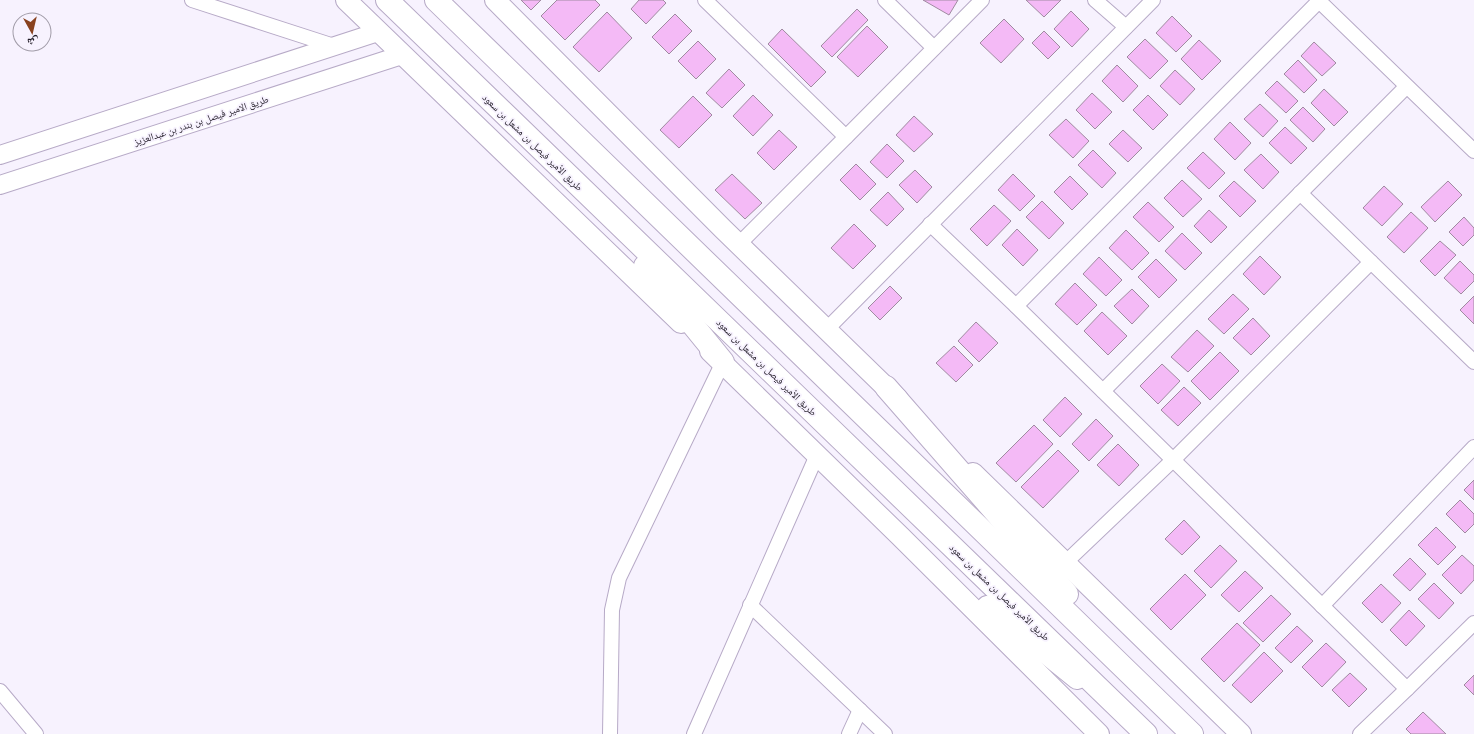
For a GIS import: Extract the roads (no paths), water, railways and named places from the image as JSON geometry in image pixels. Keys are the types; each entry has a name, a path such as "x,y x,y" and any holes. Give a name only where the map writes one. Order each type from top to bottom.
{"main road":[{"path":"346,0 722,362 1100,734"},
{"name":"طريق الأمير فيصل بن مشعل بن سعود","path":"386,0 1146,734"},
{"path":"436,0 1192,734"},
{"path":"495,0 826,330 1241,734"},
{"path":"590,196 722,362"},
{"path":"886,387 1164,707"},
{"path":"900,536 1146,734"}],"street":[{"path":"192,0 341,44 361,42 367,44 368,49 366,57 337,75"},
{"path":"705,0 846,137"},
{"path":"885,0 934,48"},
{"path":"739,244 982,0"},
{"path":"1095,0 1126,27"},
{"path":"826,330 1153,0"},
{"path":"1016,306 1318,0 1406,87 1474,151"},
{"path":"0,155 378,32"},
{"name":"طريق الامير فيصل بن بندر بن عبدالعزيز","path":"0,186 402,55"},
{"path":"1103,391 1406,87"},
{"path":"1300,194 1474,362"},
{"path":"930,224 1016,306 1407,689"},
{"path":"1065,563 1173,460 1371,262"},
{"path":"610,734 612,610 619,578 722,362"},
{"path":"1322,606 1474,447"},
{"path":"694,734 817,455"},
{"path":"750,605 885,734"},
{"path":"1360,734 1474,623"},
{"path":"0,691 36,734"},
{"path":"849,734 860,710"}]}
